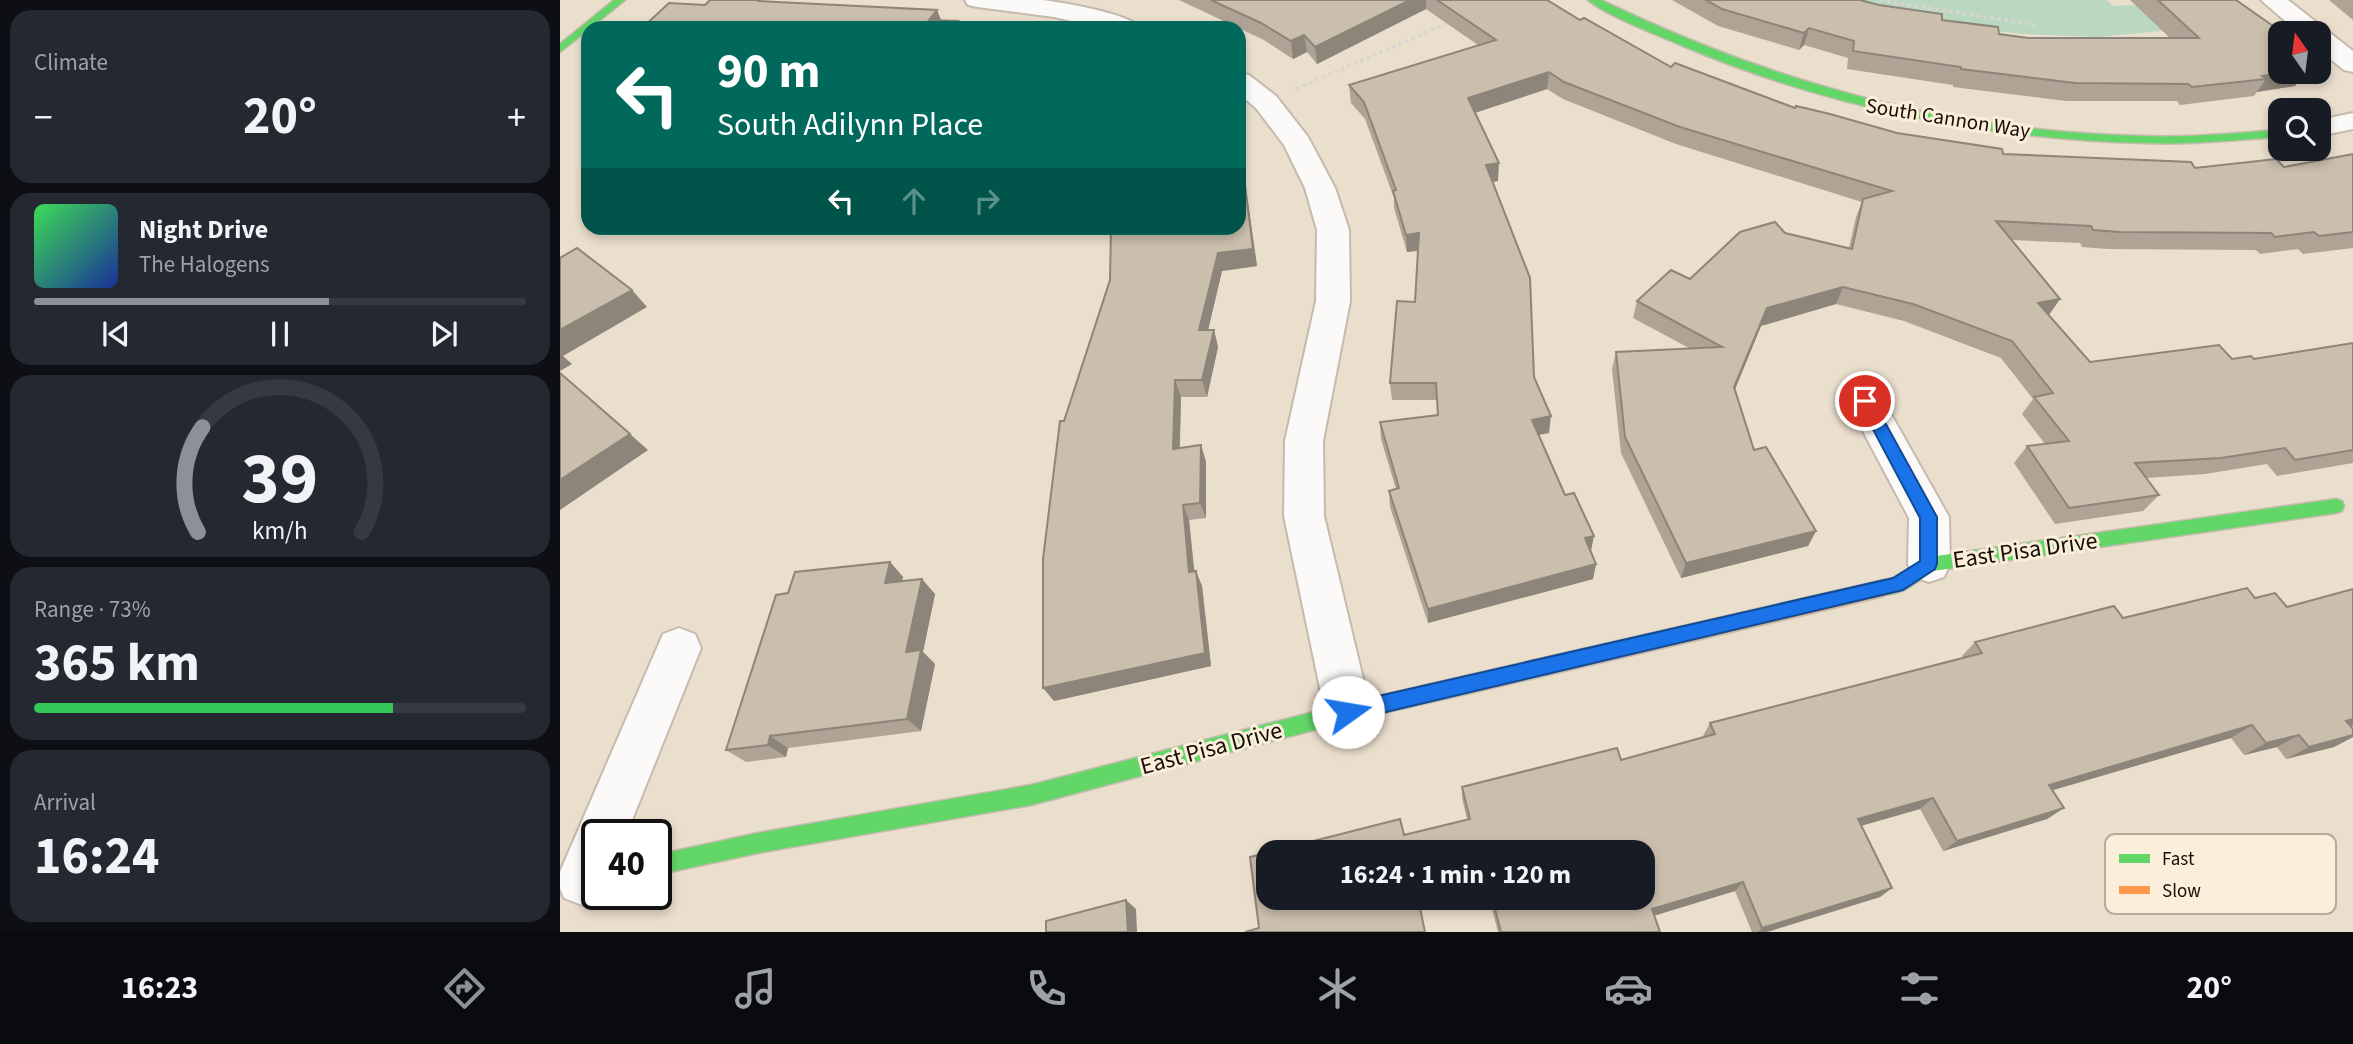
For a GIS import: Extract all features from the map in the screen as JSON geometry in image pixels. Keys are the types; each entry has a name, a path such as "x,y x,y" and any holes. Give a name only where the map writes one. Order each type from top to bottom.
{"street":[{"path":"594,21 620,0"},
{"path":"978,0 1018,3 1107,21"},
{"name":"South Cannon Way","path":"1594,0 1630,20 1725,63 1815,93 1926,119 2033,133 2161,140 2268,135"},
{"path":"2273,0 2299,21"},
{"path":"560,49 581,32"},
{"path":"2331,47 2353,64"},
{"path":"1246,86 1266,102 1298,144 1320,188 1333,230 1333,301 1304,441 1304,516 1348,712"},
{"path":"2331,126 2353,121"},
{"path":"1865,401 1928,517 1929,564"},
{"name":"East Pisa Drive","path":"672,861 1031,794 1348,712 1897,584 1929,564 2336,506"},
{"path":"608,819 679,648"}],"path":[{"path":"1880,0 2035,25"},
{"path":"1292,91 1464,16"}],"green space":[{"path":"1835,0 2107,0 2113,6 2236,0 2171,30 2098,37 2022,34 1943,25"}],"building":[{"path":"710,0 760,0 937,10 929,20 958,21 650,21 669,3 705,5"},
{"path":"1211,0 1410,0 1315,47 1304,35 1291,41 1261,23"},
{"path":"1437,0 1547,0 1671,67 1675,63 1795,108 1796,106 1830,114 1897,133 2002,149 2003,154 2191,162 2195,168 2268,160 2278,161 2284,167 2331,161 2331,158 2353,154 2353,232 2319,236 2314,232 2275,237 2271,233 2120,232 2093,230 2091,226 1996,221 2060,299 2038,303 2090,362 2219,345 2232,359 2251,356 2254,359 2353,343 2353,450 2295,460 2285,448 2221,458 2135,463 2159,495 2069,508 2027,446 2069,441 2034,397 2053,393 2012,341 1913,304 1843,287 1767,308 1734,387 1754,450 1766,447 1816,531 1686,563 1625,437 1616,352 1722,347 1637,301 1671,270 1690,279 1740,232 1775,222 1785,233 1852,249 1863,199 1892,191 1680,127 1564,82 1549,72 1468,98 1499,163 1486,165 1530,278 1534,377 1551,416 1532,420 1565,495 1574,493 1594,536 1585,538 1596,564 1428,609 1389,491 1399,488 1380,422 1438,415 1436,383 1390,383 1397,301 1415,302 1419,233 1406,235 1393,191 1396,190 1364,102 1349,85 1496,40"},
{"path":"1706,0 1860,0 1942,14 1942,20 1998,27 1999,34 2028,38 2199,38 2158,0 2236,0 2268,22 2268,75 2262,76 2266,79 2192,87 2188,84 2075,83 1961,69 1853,51 1854,41 1809,28 1804,33 1722,9"},
{"path":"1246,193 1253,249 1218,253 1199,330 1214,330 1202,380 1175,380 1173,449 1201,445 1200,503 1183,505 1189,572 1196,571 1205,653 1043,688 1043,559 1060,421 1064,421 1110,280 1111,235 1246,235"},
{"path":"577,248 632,290 560,330 560,258"},
{"path":"560,373 630,434 560,480"},
{"path":"890,562 885,583 922,579 906,652 921,650 907,719 770,736 768,745 726,750 776,595 788,593 795,572"},
{"path":"2247,588 2255,598 2275,593 2287,607 2353,589 2353,719 2346,721 2353,729 2353,735 2309,747 2299,735 2266,743 2252,725 2049,785 2064,808 1957,841 1933,798 1858,819 1892,888 1762,928 1743,882 1655,908 1655,840 1317,840 1400,819 1404,835 1470,819 1462,787 1617,748 1621,760 1715,734 1710,723 1982,653 1975,642 2114,606 2123,618"},
{"path":"1256,855 1256,904 1250,857"},
{"path":"1126,900 1128,932 1046,932 1046,921"},
{"path":"1257,910 1420,910 1425,932 1245,932 1259,928"},
{"path":"1495,910 1652,910 1660,932 1501,932"}],"traffic: fast":[{"path":"594,21 620,0"},
{"path":"1593,0 1650,28 1764,73 1821,91 1938,118 1999,127 2130,139 2268,135"},
{"path":"560,49 581,32"},
{"path":"1884,588 1897,585 1929,564 2336,506"},
{"path":"672,862 758,843 1031,795 1348,712 1470,684"}],"traffic: slow":[{"path":"1470,684 1884,588"}],"route":[{"path":"1348,712 1897,584 1929,564 1928,517 1865,401"}]}
